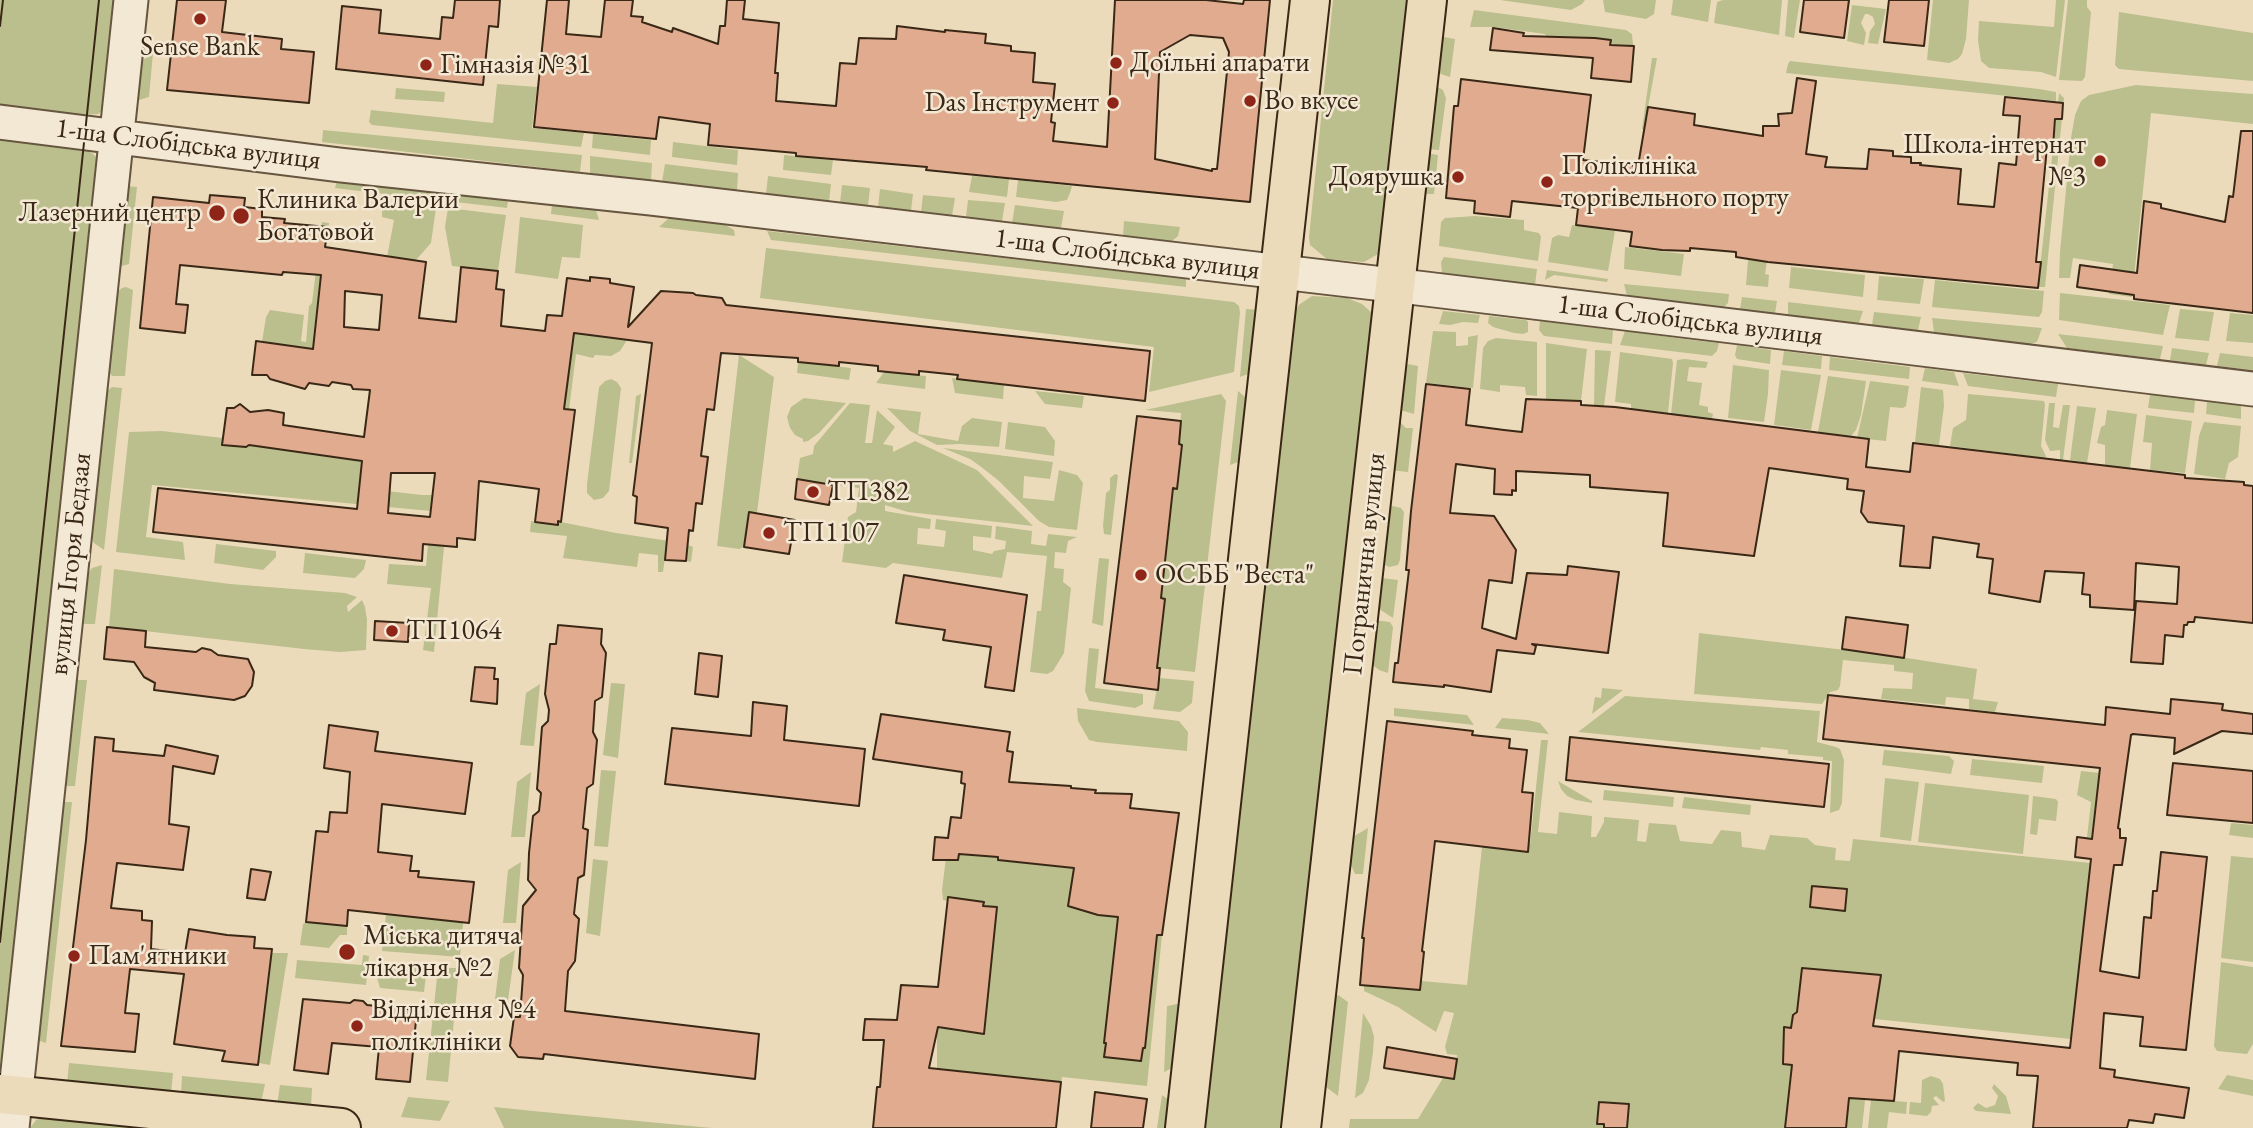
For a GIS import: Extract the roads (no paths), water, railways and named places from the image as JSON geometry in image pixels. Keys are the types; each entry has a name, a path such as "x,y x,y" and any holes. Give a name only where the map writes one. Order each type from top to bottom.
{"main road":[{"path":"1185,1128 1310,0"},
{"name":"Погранична вулиця","path":"1301,1128 1427,0"},
{"path":"9,1106 341,1128"}],"street":[{"name":"вулиця Ігоря Бедзая","path":"9,1106 131,0"},
{"name":"1-ша Слобідська вулиця","path":"0,122 2253,389"}],"tram line":[{"path":"0,26 3,0"},
{"path":"0,942 99,0"}],"place":[{"name":"Sense Bank","path":"200,19"},
{"name":"Доїльні апарати","path":"1116,63"},
{"name":"Гімназія №31","path":"426,65"},
{"name":"Во вкусе","path":"1250,101"},
{"name":"Das Інструмент","path":"1113,103"},
{"name":"Школа-інтернат №3","path":"2100,161"},
{"name":"Доярушка","path":"1458,177"},
{"name":"Поліклініка торгівельного порту","path":"1547,182"},
{"name":"Лазерний центр","path":"217,213"},
{"name":"Клиника Валерии Богатовой","path":"241,216"},
{"name":"ТП382","path":"813,492"},
{"name":"ТП1107","path":"769,533"},
{"name":"ОСББ \"Веста\"","path":"1141,575"},
{"name":"ТП1064","path":"392,631"},
{"name":"Міська дитяча лікарня №2","path":"347,952"},
{"name":"Пам'ятники","path":"74,956"},
{"name":"Відділення №4 поліклініки","path":"357,1026"}]}
